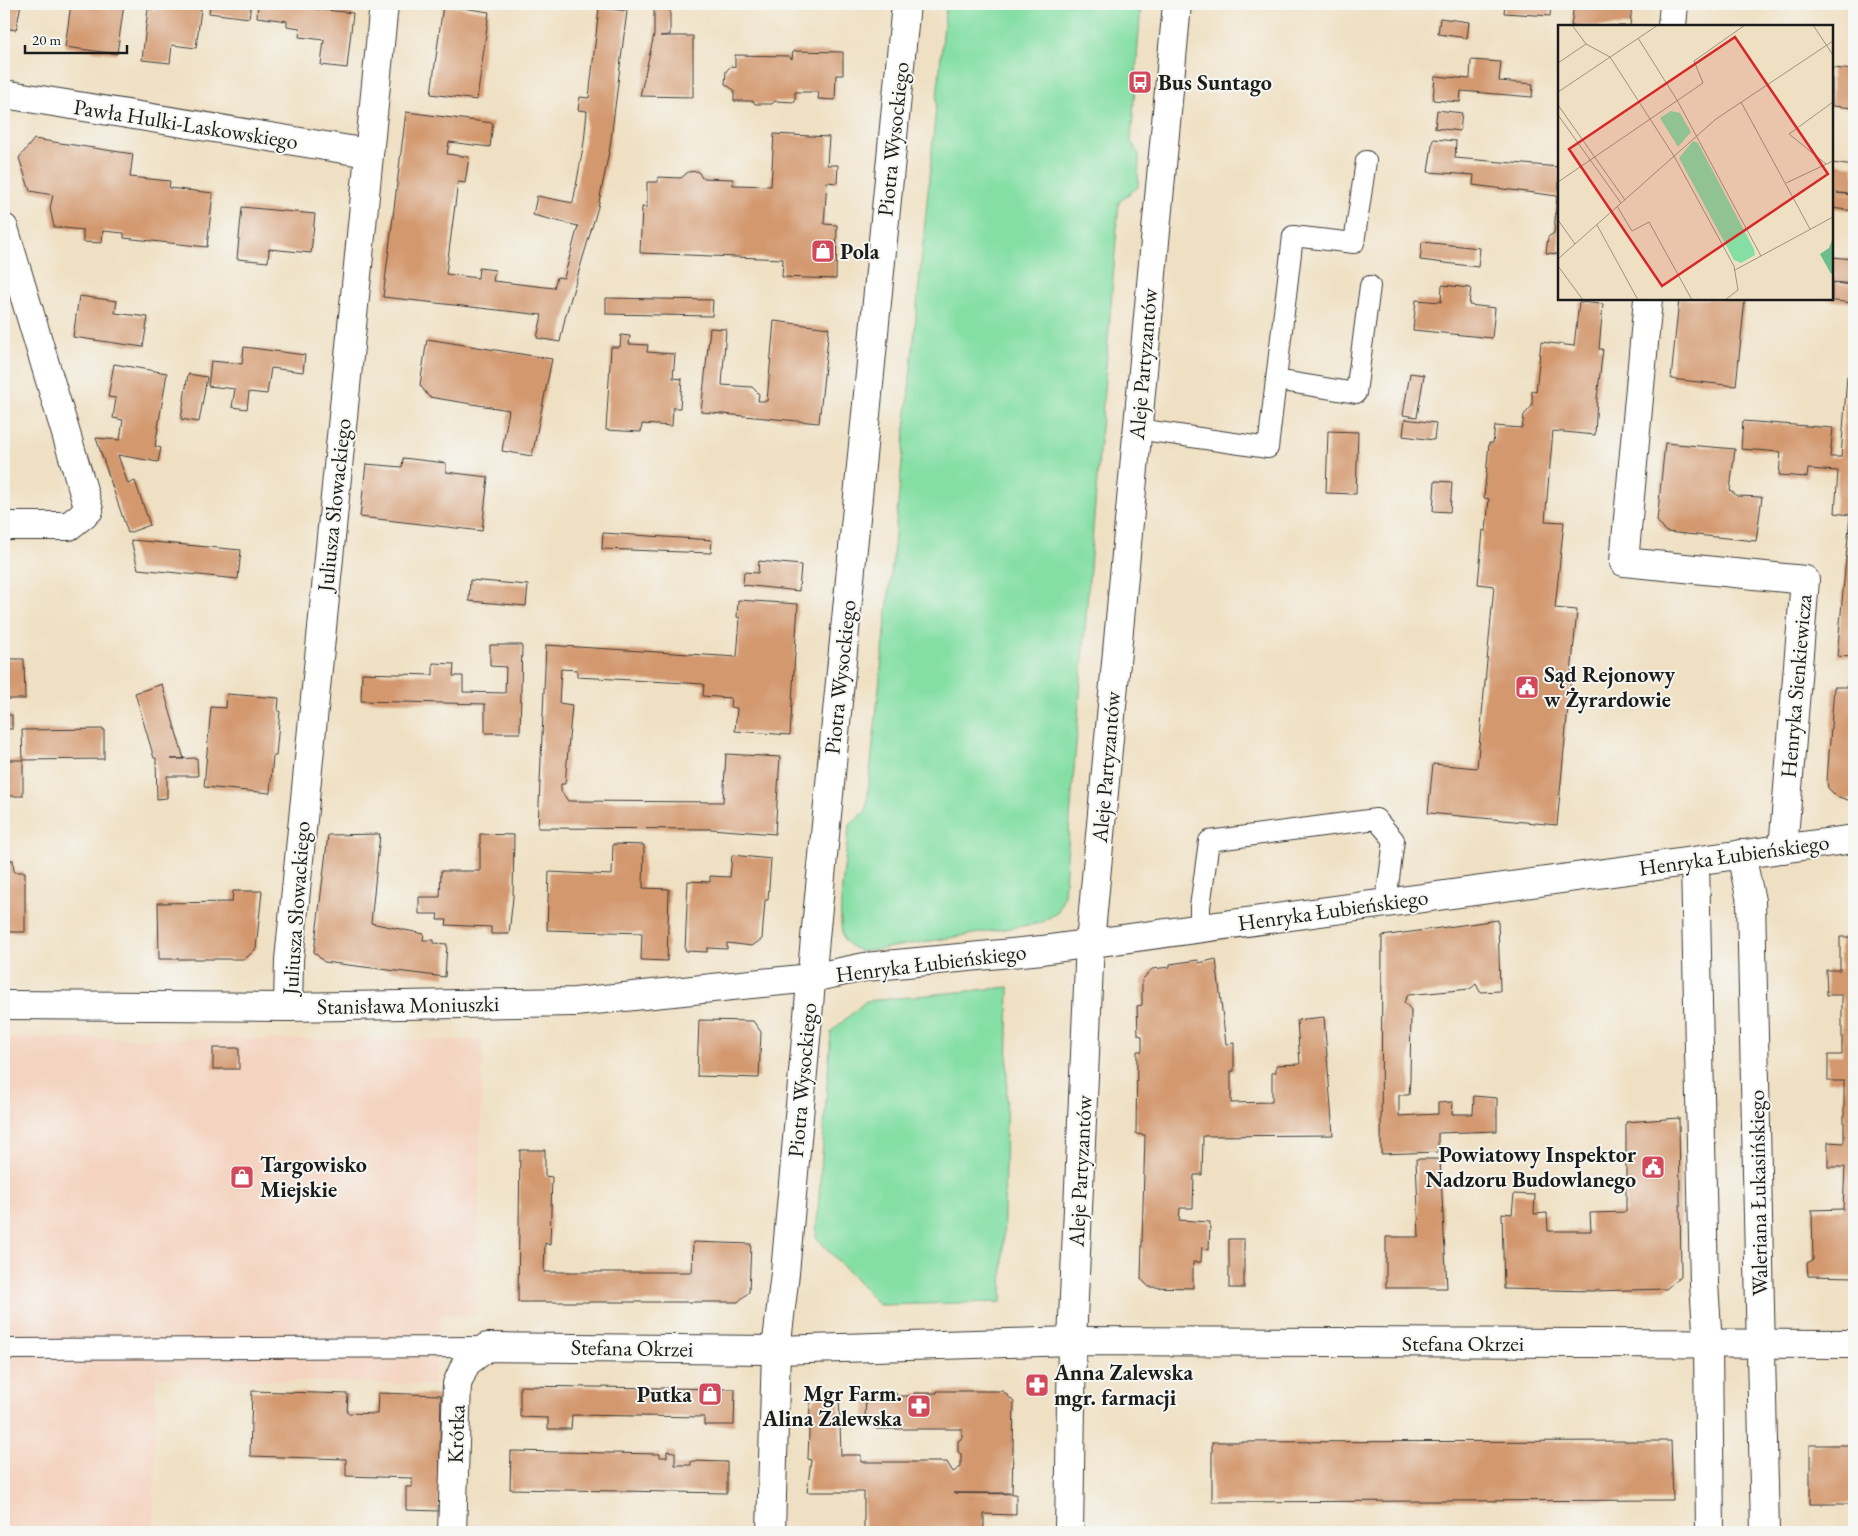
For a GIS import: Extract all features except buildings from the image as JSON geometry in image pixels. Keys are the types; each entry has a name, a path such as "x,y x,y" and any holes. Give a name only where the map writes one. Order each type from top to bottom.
{"street":[{"name":"Juliusza Słowackiego","path":"288,1007 289,960 384,4"},
{"name":"Piotra Wysockiego","path":"772,1532 776,1350 906,4"},
{"name":"Aleje Partyzantów","path":"1069,1532 1072,1341 1090,943 1176,4"},
{"path":"1672,25 1674,4"},
{"name":"Pawła Hulki-Laskowskiego","path":"4,94 368,153"},
{"path":"4,228 89,510 69,526 4,526"},
{"name":"Henryka Sienkiewicza","path":"1648,300 1624,562 1805,580 1783,849"},
{"name":"Henryka Łubieńskiego","path":"811,978 865,967 1024,952 1854,839"},
{"name":"Waleriana Łukasińskiego","path":"1741,854 1751,901 1765,1532"},
{"path":"1696,861 1704,1264 1708,1344 1710,1532"},
{"name":"Stanisława Moniuszki","path":"4,1005 288,1007 575,1002 811,978"},
{"path":"776,1350 1072,1341"},
{"name":"Stefana Okrzei","path":"1072,1341 1854,1344"},
{"name":"Stefana Okrzei","path":"487,1347 776,1350"},
{"name":"Krótka","path":"452,1532 457,1384 466,1363 487,1347"}],"lane":[{"path":"1137,429 1268,448 1293,236 1354,243 1366,161"},
{"path":"1276,380 1356,393 1370,286"},
{"path":"1200,928 1200,907 1209,841 1376,819 1394,840 1386,902"},
{"path":"4,1349 487,1347"}],"shaded area":[{"name":"Targowisko Miejskie","path":"4,1038 483,1040 476,1315 441,1315 433,1385 156,1377 154,1529 4,1531"}],"green space":[{"path":"946,4 1141,4 1131,141 1139,155 1138,187 1119,202 1064,895 1058,912 1041,923 862,952 849,945 844,939 841,916 842,884 849,826 866,811 893,555"},
{"path":"1009,987 1002,1302 879,1305 816,1237 831,1032 866,1001"}],"place":[{"name":"Bus Suntago","path":"1140,82"},
{"name":"Pola","path":"823,251"},
{"name":"Sąd Rejonowy w Żyrardowie","path":"1527,687"},
{"name":"Powiatowy Inspektor Nadzoru Budowlanego","path":"1653,1167"},
{"name":"Targowisko Miejskie","path":"242,1177"},
{"name":"Anna Zalewska mgr. farmacji","path":"1037,1385"},
{"name":"Putka","path":"710,1394"},
{"name":"Mgr Farm. Alina Zalewska","path":"919,1406"}]}
